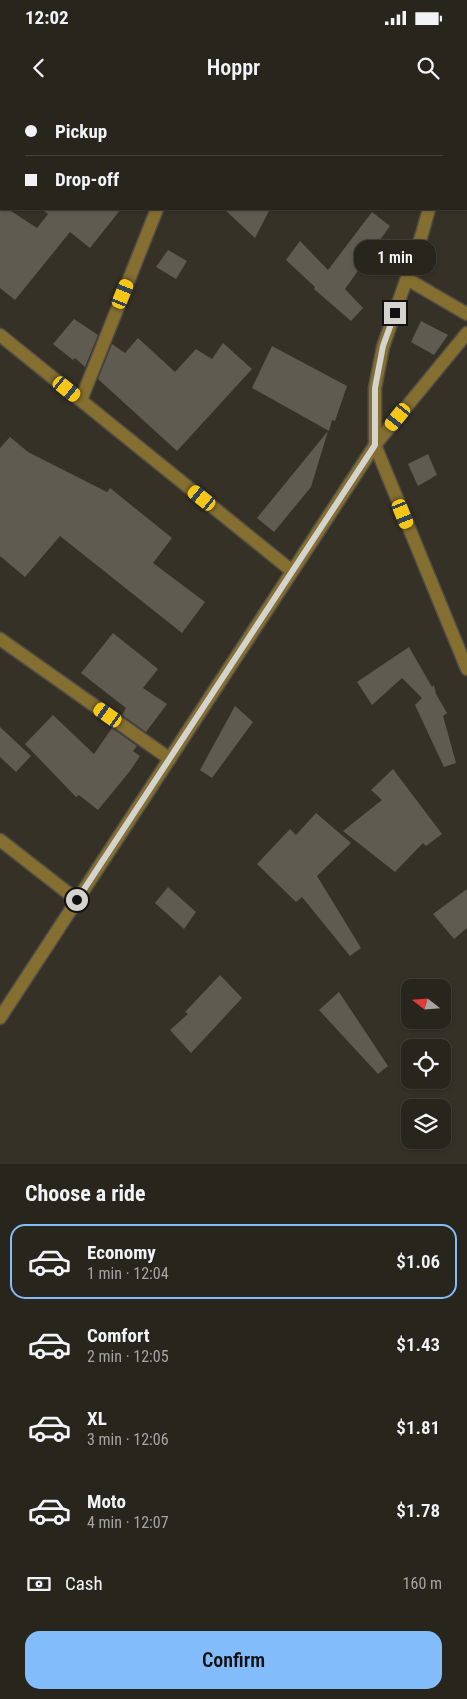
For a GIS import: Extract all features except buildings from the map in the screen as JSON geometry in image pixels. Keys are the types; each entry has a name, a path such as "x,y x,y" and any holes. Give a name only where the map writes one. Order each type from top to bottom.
{"street":[{"path":"81,400 157,210"},
{"path":"429,210 383,346 375,388 375,445 467,669"},
{"path":"407,279 467,314"},
{"path":"0,1018 375,445 467,333"},
{"path":"0,335 292,571"},
{"path":"0,639 170,759"},
{"path":"0,840 77,900"}],"route":[{"path":"77,900 375,445 375,388 383,346 395,313"}]}
